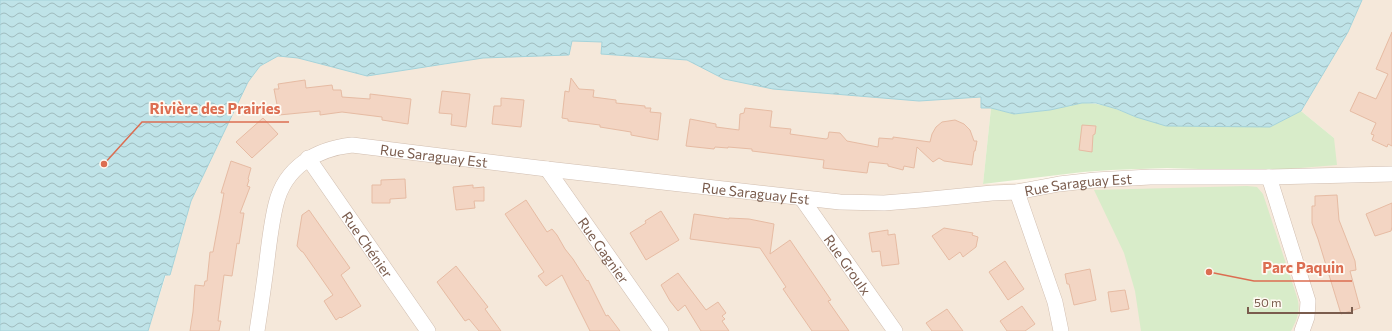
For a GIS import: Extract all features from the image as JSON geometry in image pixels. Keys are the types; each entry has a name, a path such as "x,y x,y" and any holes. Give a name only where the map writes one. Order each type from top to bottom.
{"street":[{"name":"Rue Saraguay Est","path":"258,331 276,203 282,186 308,158 320,152 337,147 352,145 547,170 840,202 884,203 1017,192 1059,184 1095,180 1150,177 1269,177 1392,174"},
{"name":"Rue Chénier","path":"308,158 428,331"},
{"name":"Rue Gagnier","path":"547,170 661,331"},
{"path":"1269,177 1308,301 1308,317 1302,331"},
{"path":"1017,192 1055,302 1061,331"},
{"name":"Rue Groulx","path":"802,199 895,331"}],"shaded area":[{"path":"1362,0 1392,0 1392,331 148,331 166,275 170,274 191,200 248,82 260,66 278,56 298,58 367,76 460,62 572,41 602,42 601,54 687,60 724,79 773,89 919,101 982,97 981,107 991,108 983,184 1129,178 1263,171 1334,138 1301,111 1348,32"}],"green space":[{"path":"1082,103 1103,105 1136,117 1270,127 1301,111 1334,138 1337,165 1263,171 1167,168 1111,170 983,184 991,108 1014,114 1050,110"},
{"path":"1257,187 1263,194 1297,297 1299,306 1298,315 1291,331 1141,331 1135,291 1124,253 1094,190"}],"water":[{"path":"0,0 1362,0 1348,32 1301,111 1270,127 1166,126 1096,103 1082,103 1050,110 1014,114 991,108 981,108 981,97 919,101 773,89 724,79 687,60 601,54 602,42 572,41 569,55 483,58 367,76 298,58 278,56 260,66 248,82 191,201 170,275 165,275 148,331 0,331"}],"building":[{"path":"1392,32 1392,146 1388,144 1387,147 1372,140 1374,135 1371,134 1376,123 1350,111 1359,92 1376,99 1388,74 1376,69"},
{"path":"571,78 579,89 594,90 593,97 616,100 616,103 645,106 645,108 651,108 650,112 661,113 658,140 631,135 631,132 600,127 600,125 568,121 568,119 562,118 565,91 569,92"},
{"path":"305,80 306,88 332,85 333,90 341,90 342,97 370,99 370,94 411,99 408,124 382,120 382,117 342,112 320,115 320,111 279,115 274,89 279,89 278,84"},
{"path":"442,91 470,94 466,127 451,125 452,114 439,113"},
{"path":"501,98 524,100 521,127 492,124 494,106 501,106"},
{"path":"745,108 772,111 770,127 791,129 790,134 826,139 828,138 829,132 840,133 847,141 878,147 879,138 893,139 893,137 930,142 936,127 942,122 955,120 964,124 970,130 974,141 977,141 972,165 944,161 939,158 933,162 917,147 914,168 904,166 903,170 888,166 888,164 869,162 867,173 823,168 824,160 752,151 752,149 715,147 714,149 686,146 690,119 716,124 716,127 739,130 740,114 744,113"},
{"path":"263,118 278,134 252,158 236,142"},
{"path":"1082,125 1096,126 1095,134 1093,135 1092,152 1079,150"},
{"path":"231,161 251,168 247,186 250,187 240,213 244,213 239,244 237,243 232,276 224,275 218,321 221,321 219,331 190,331 195,285 204,286 205,281 207,281 210,252 213,252 224,193 221,193"},
{"path":"405,179 406,198 390,199 390,203 372,203 372,185 381,185 381,180"},
{"path":"473,185 473,188 484,187 484,201 474,201 475,208 456,210 453,187"},
{"path":"1337,195 1339,220 1355,261 1356,270 1350,271 1360,308 1341,314 1312,223 1312,206 1315,206 1315,196"},
{"path":"526,200 547,232 552,229 557,235 587,281 588,280 606,316 608,315 620,331 590,331 562,275 546,286 538,276 544,272 505,214"},
{"path":"1392,203 1391,231 1375,236 1366,214"},
{"path":"309,210 350,268 341,275 361,306 336,320 324,301 333,295 303,252 297,246 302,215"},
{"path":"661,211 679,240 646,260 630,233"},
{"path":"694,214 729,219 749,219 774,224 770,254 790,240 831,300 828,301 849,331 812,331 783,289 786,287 760,248 690,239"},
{"path":"944,228 973,233 972,235 978,237 976,247 963,257 960,252 949,260 932,236"},
{"path":"888,230 888,235 895,234 899,264 882,266 880,251 872,252 869,233"},
{"path":"1005,261 1024,289 1008,300 989,272"},
{"path":"456,266 488,307 485,309 501,331 479,331 469,319 465,321 437,282"},
{"path":"1090,269 1096,300 1074,305 1065,274"},
{"path":"678,273 706,310 718,302 726,313 722,316 725,319 722,321 729,331 701,331 685,305 678,311 670,301 661,285"},
{"path":"1125,290 1129,309 1111,312 1108,292"},
{"path":"1022,306 1035,324 1025,331 1007,331 1000,321"},
{"path":"947,309 963,331 932,331 926,323"}],"place":[{"name":"Rivière des Prairies","path":"104,164"},
{"name":"Parc Paquin","path":"1209,272"}]}
